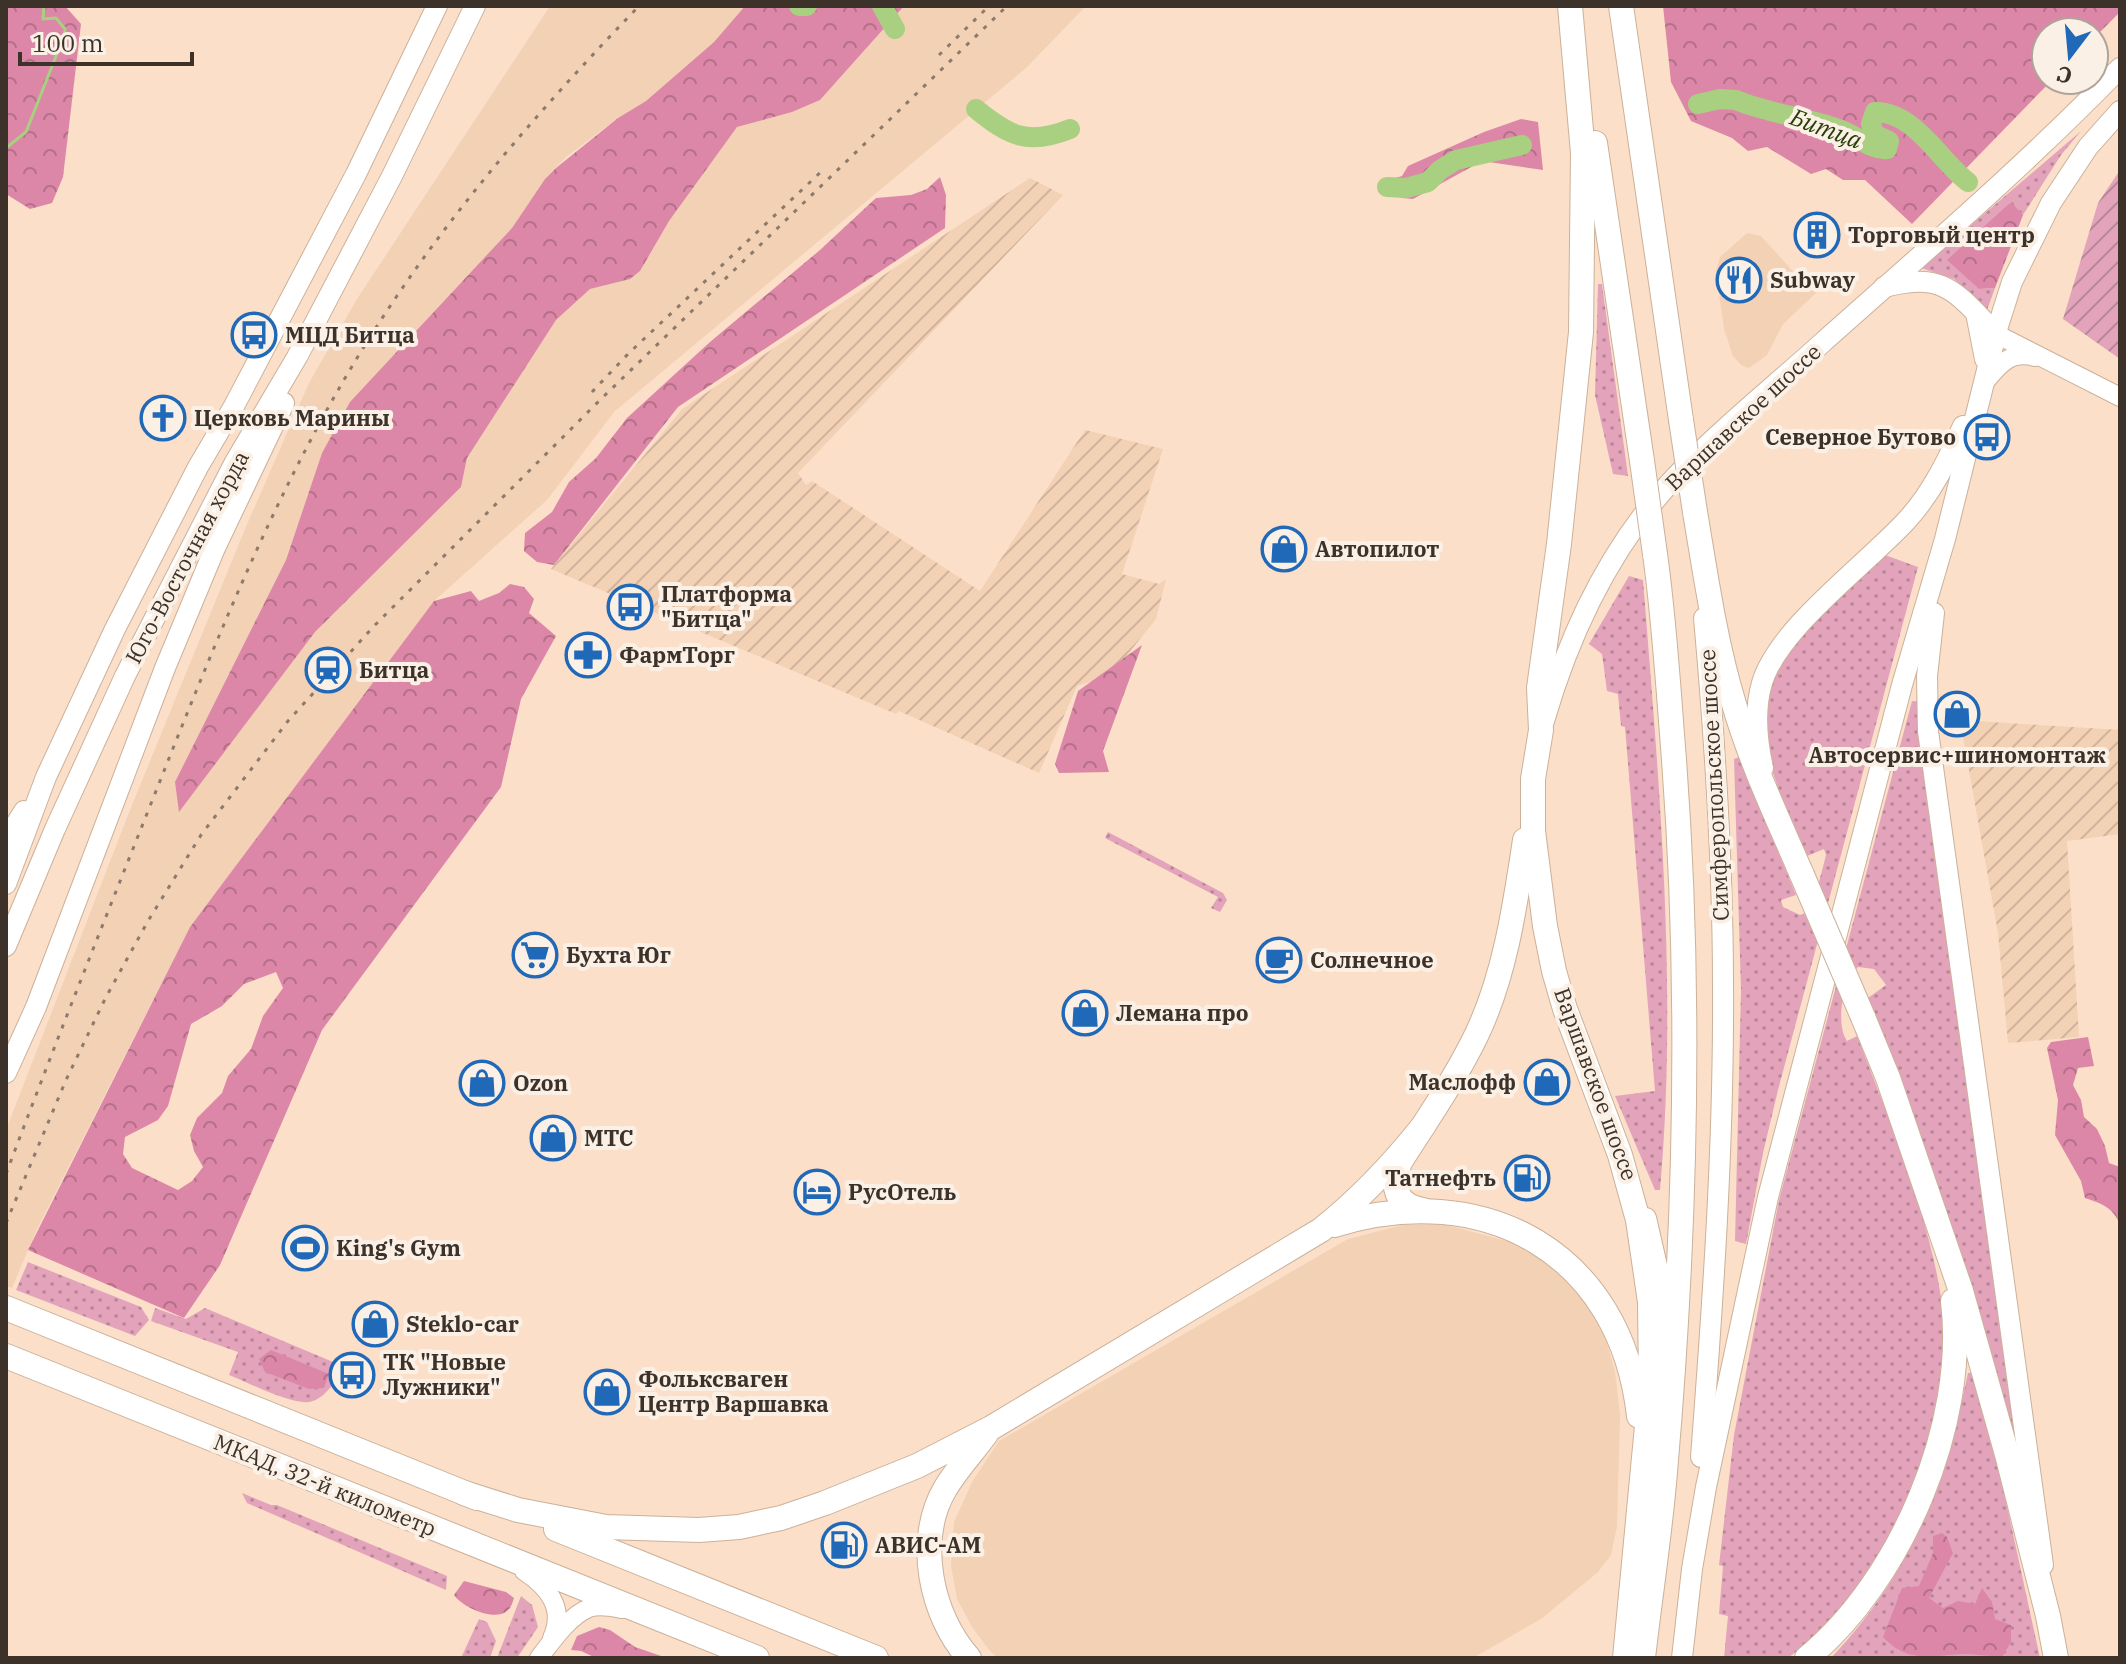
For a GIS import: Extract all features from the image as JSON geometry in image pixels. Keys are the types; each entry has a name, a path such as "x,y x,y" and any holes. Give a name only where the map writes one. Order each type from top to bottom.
{"highway":[{"name":"Симферопольское шоссе","path":"1571,6 1655,554 1678,805 1685,1071 1680,1263 1655,1471"},
{"path":"1541,730 1539,688 1559,544 1581,332 1583,153 1571,6"},
{"name":"Симферопольское шоссе","path":"1621,6 1695,512"},
{"path":"1695,512 1723,664 1745,738 1888,1078 1961,1291 2048,1616 2056,1658"},
{"name":"Варшавское шоссе","path":"1541,730 1533,779 1537,873 1554,971 1565,1009 1620,1155 1638,1220 1650,1302 1655,1471"},
{"path":"1426,1211 1411,1208 1401,1201 1396,1174 1400,1162 1443,1098 1477,1034 1499,973 1521,869 1533,779"},
{"path":"464,1493 518,1510 606,1527 699,1530 739,1527 781,1518 825,1503 917,1466 991,1428 1321,1230 1364,1192 1424,1125"},
{"path":"1321,1230 1392,1211 1456,1213 1510,1228 1553,1253 1589,1286 1614,1329 1634,1383 1655,1471 1643,1658"},
{"path":"1807,1658 1847,1620 1879,1576 1910,1521 1932,1463 1946,1410 1956,1344 1952,1292 1933,1213"},
{"name":"МКАД, 32-й километр","path":"16,1312 876,1658"},
{"name":"МКАД, 32-й километр","path":"8,1357 757,1658"},
{"path":"969,1658 945,1622 936,1596 930,1565 930,1539 944,1490 991,1428"},
{"path":"1625,1658 1655,1471"}],"main road":[{"name":"Юго-Восточная хорда","path":"6,884 46,777 158,542 234,406 356,174 437,6"},
{"name":"Юго-Восточная хорда","path":"6,946 125,676 235,462 297,357 475,6"},
{"name":"Варшавское шоссе","path":"1541,730 1557,678 1581,618 1620,549 1681,471 2018,169 2120,68"},
{"path":"1682,1658 1692,1569 1714,1444 1782,1140 1902,685 1945,539 1996,334 2012,282 2051,203 2088,147 2120,111"},
{"path":"1883,287 1907,281 1935,284 1958,295 1996,334 2120,397"},
{"path":"1976,313 1985,352 1983,384"},
{"path":"1776,814 1763,769 1758,731 1759,695 1768,666 1786,639 1878,550 1928,496 1983,384 1999,365 2015,355 2023,354 2049,361"},
{"path":"6,1073 36,1007 215,548 282,406 297,357"},
{"name":"Симферопольское шоссе","path":"1692,1569 1715,1265 1723,988 1718,803 1695,512"},
{"path":"1945,539 1929,649 1928,731 2039,1521 2048,1616"},
{"path":"6,840 46,777"},
{"path":"502,1556 540,1581 552,1595 558,1614 556,1628 544,1651"},
{"path":"544,1651 561,1629 589,1608 605,1606 644,1613"}],"shaded area":[{"path":"550,6 745,6 714,42 646,101 566,157 545,179 512,228 322,453 286,560 179,811 315,632 461,487 467,458 556,320 590,289 617,282 640,271 668,221 737,127 792,112 829,90 904,6 1086,6 1026,68 614,412 547,500 434,601 190,927 36,1231 12,1288 6,1286 6,1130 130,810 245,529 309,383 357,299"},
{"path":"2081,131 2061,155 2023,215 2010,202 1979,289 1995,288 1987,310 1954,279 1921,268"},
{"path":"2120,170 2120,359 2063,319 2098,203"},
{"path":"1030,178 1063,195 798,473 806,485 812,481 980,591 1085,430 1163,449 1122,574 1159,584 1166,579 1156,619 1111,675 1077,686 1039,773 899,711 896,714 551,569 682,409"},
{"path":"1747,233 1761,236 1799,278 1830,280 1783,324 1767,355 1749,368 1733,356 1724,329 1716,271 1720,257"},
{"path":"1598,284 1602,284 1628,476 1613,474 1595,395"},
{"path":"1885,555 1918,567 1778,1090 1746,1244 1735,1241 1741,990 1734,759 1739,757 1796,895 1781,900 1783,907 1800,915 1808,912 1813,906 1826,855 1824,849 1807,856 1779,791 1766,739 1768,693 1778,667 1801,636"},
{"path":"1629,576 1643,580 1664,885 1667,1038 1660,1190 1655,1190 1615,1096 1655,1091 1625,727 1621,726 1618,694 1607,691 1602,654 1589,644"},
{"path":"1912,701 1920,702 2019,1449 2014,1450 1897,1071 1868,998 1886,985 1874,969 1858,967 1848,981 1842,1002 1843,1033 1847,1041 1857,1036 1910,1177 1931,1250 1945,1334 1938,1399 1922,1458 1896,1522 1880,1553 1839,1610 1788,1658 1724,1658 1728,1616 1719,1614 1723,1566 1719,1565 1734,1435 1779,1200"},
{"path":"1960,720 2120,730 2120,834 2067,841 2079,1037 2008,1043 1998,933"},
{"path":"1108,832 1223,893 1227,900 1220,912 1211,908 1218,897 1105,838"},
{"path":"1443,1224 1518,1244 1545,1260 1571,1284 1593,1314 1607,1343 1615,1372 1620,1415 1617,1526 1611,1555 1598,1572 1541,1619 1473,1658 998,1658 990,1651 957,1599 951,1566 954,1522 972,1482 999,1441 1348,1239 1403,1225"},
{"path":"28,1262 141,1307 149,1320 135,1336 16,1290"},
{"path":"155,1308 186,1319 205,1308 345,1367 321,1397 309,1402 292,1400 229,1375 238,1352 151,1321"},
{"path":"1975,1372 1985,1405 2040,1658 1831,1658 1859,1626 1904,1560 1921,1526 1948,1453 1968,1373"},
{"path":"242,1493 447,1576 446,1590 247,1503"},
{"path":"521,1596 532,1605 538,1627 517,1658 497,1658"},
{"path":"479,1619 487,1622 496,1641 490,1658 461,1658"}],"green space":[{"path":"6,6 65,6 81,24 63,177 52,203 30,209 6,194"},
{"path":"745,6 904,6 820,100 792,112 737,127 669,221 640,271 630,279 590,289 556,320 467,458 461,487 315,632 179,812 175,782 286,560 322,453 350,402 512,228 545,179 618,118 646,101 714,42"},
{"path":"1663,6 2120,6 2120,12 2110,22 2110,16 2030,16 2030,96 2036,96 1912,224 1865,180 1843,180 1826,169 1811,174 1767,147 1748,151 1732,138 1691,121 1671,82"},
{"path":"1521,119 1538,122 1543,170 1482,161 1413,199 1402,198 1385,181 1402,176 1408,166"},
{"path":"940,177 946,195 945,228 678,407 554,565 537,562 524,551 525,533 552,512 569,482 596,458 627,418 710,342 820,250 876,198 911,195 927,189"},
{"path":"2011,202 2023,215 1995,288 1979,289 1947,260"},
{"path":"510,584 524,587 534,599 529,613 556,636 521,699 501,787 322,1030 220,1265 184,1318 28,1250 190,927 434,601 471,591 479,601 499,593","holes":["276,972 283,988 263,1016 251,1049 228,1076 222,1093 197,1118 190,1135 203,1167 192,1181 178,1190 132,1168 123,1154 125,1137 158,1120 168,1106 191,1024 222,1006 244,984"]},
{"path":"1142,645 1103,751 1109,772 1059,773 1055,764 1078,691"},
{"path":"2088,1037 2094,1066 2078,1068 2073,1085 2081,1100 2084,1117 2097,1129 2105,1146 2109,1163 2120,1167 2120,1225 2106,1207 2085,1198 2081,1181 2055,1135 2058,1100 2047,1048 2051,1042"},
{"path":"271,1350 329,1374 324,1388 309,1389 265,1372 259,1359"},
{"path":"1942,1533 1947,1537 1953,1553 1929,1598 1943,1608 1958,1601 1975,1604 1982,1588 1992,1602 1995,1619 2011,1625 2011,1642 2002,1657 1962,1654 1920,1656 1901,1651 1883,1637 1902,1588 1919,1586 1933,1553 1933,1536"},
{"path":"464,1581 506,1592 514,1598 511,1606 503,1614 496,1615 471,1608 454,1595"},
{"path":"599,1627 610,1630 635,1647 667,1658 596,1658 571,1650 577,1636"}],"waterway":[{"path":"6,148 26,132 64,36 65,29 56,18 43,19 44,6"},
{"name":"Битца","path":"799,6 807,6"},
{"name":"Битца","path":"882,6 895,29"},
{"name":"Битца","path":"1698,104 1720,99 1736,100 1847,132 1881,149 1887,149 1889,141 1874,134 1871,124 1875,112 1889,114 1914,128 1968,182"},
{"name":"Битца","path":"976,109 999,126 1020,136 1042,137 1070,129"},
{"name":"Битца","path":"1387,187 1406,188 1428,182 1456,160 1522,145"}],"railway":[{"path":"6,1174 224,625 272,516 327,410 387,310 453,218 524,131 639,6"},
{"path":"939,55 989,6"},
{"path":"6,1223 66,1080 105,999 148,921 201,835 288,721 374,626 600,400 1007,6"},
{"path":"592,392 628,354 825,168"}],"place":[{"name":"Торговый центр","path":"1817,235"},
{"name":"Subway","path":"1739,280"},
{"name":"МЦД Битца","path":"254,335"},
{"name":"Церковь Марины","path":"163,418"},
{"name":"Северное Бутово","path":"1987,437"},
{"name":"Автопилот","path":"1284,549"},
{"name":"Платформа \"Битца\"","path":"630,607"},
{"name":"ФармТорг","path":"588,655"},
{"name":"Битца","path":"328,670"},
{"name":"Автосервис+шиномонтаж","path":"1957,714"},
{"name":"Бухта Юг","path":"535,955"},
{"name":"Солнечное","path":"1279,960"},
{"name":"Лемана про","path":"1085,1013"},
{"name":"Маслофф","path":"1547,1082"},
{"name":"Ozon","path":"482,1083"},
{"name":"МТС","path":"553,1138"},
{"name":"Татнефть","path":"1527,1178"},
{"name":"РусОтель","path":"817,1192"},
{"name":"King's Gym","path":"305,1248"},
{"name":"Steklo-car","path":"375,1324"},
{"name":"ТК \"Новые Лужники\"","path":"352,1375"},
{"name":"Фольксваген Центр Варшавка","path":"607,1392"},
{"name":"АВИС-АМ","path":"844,1545"}]}
